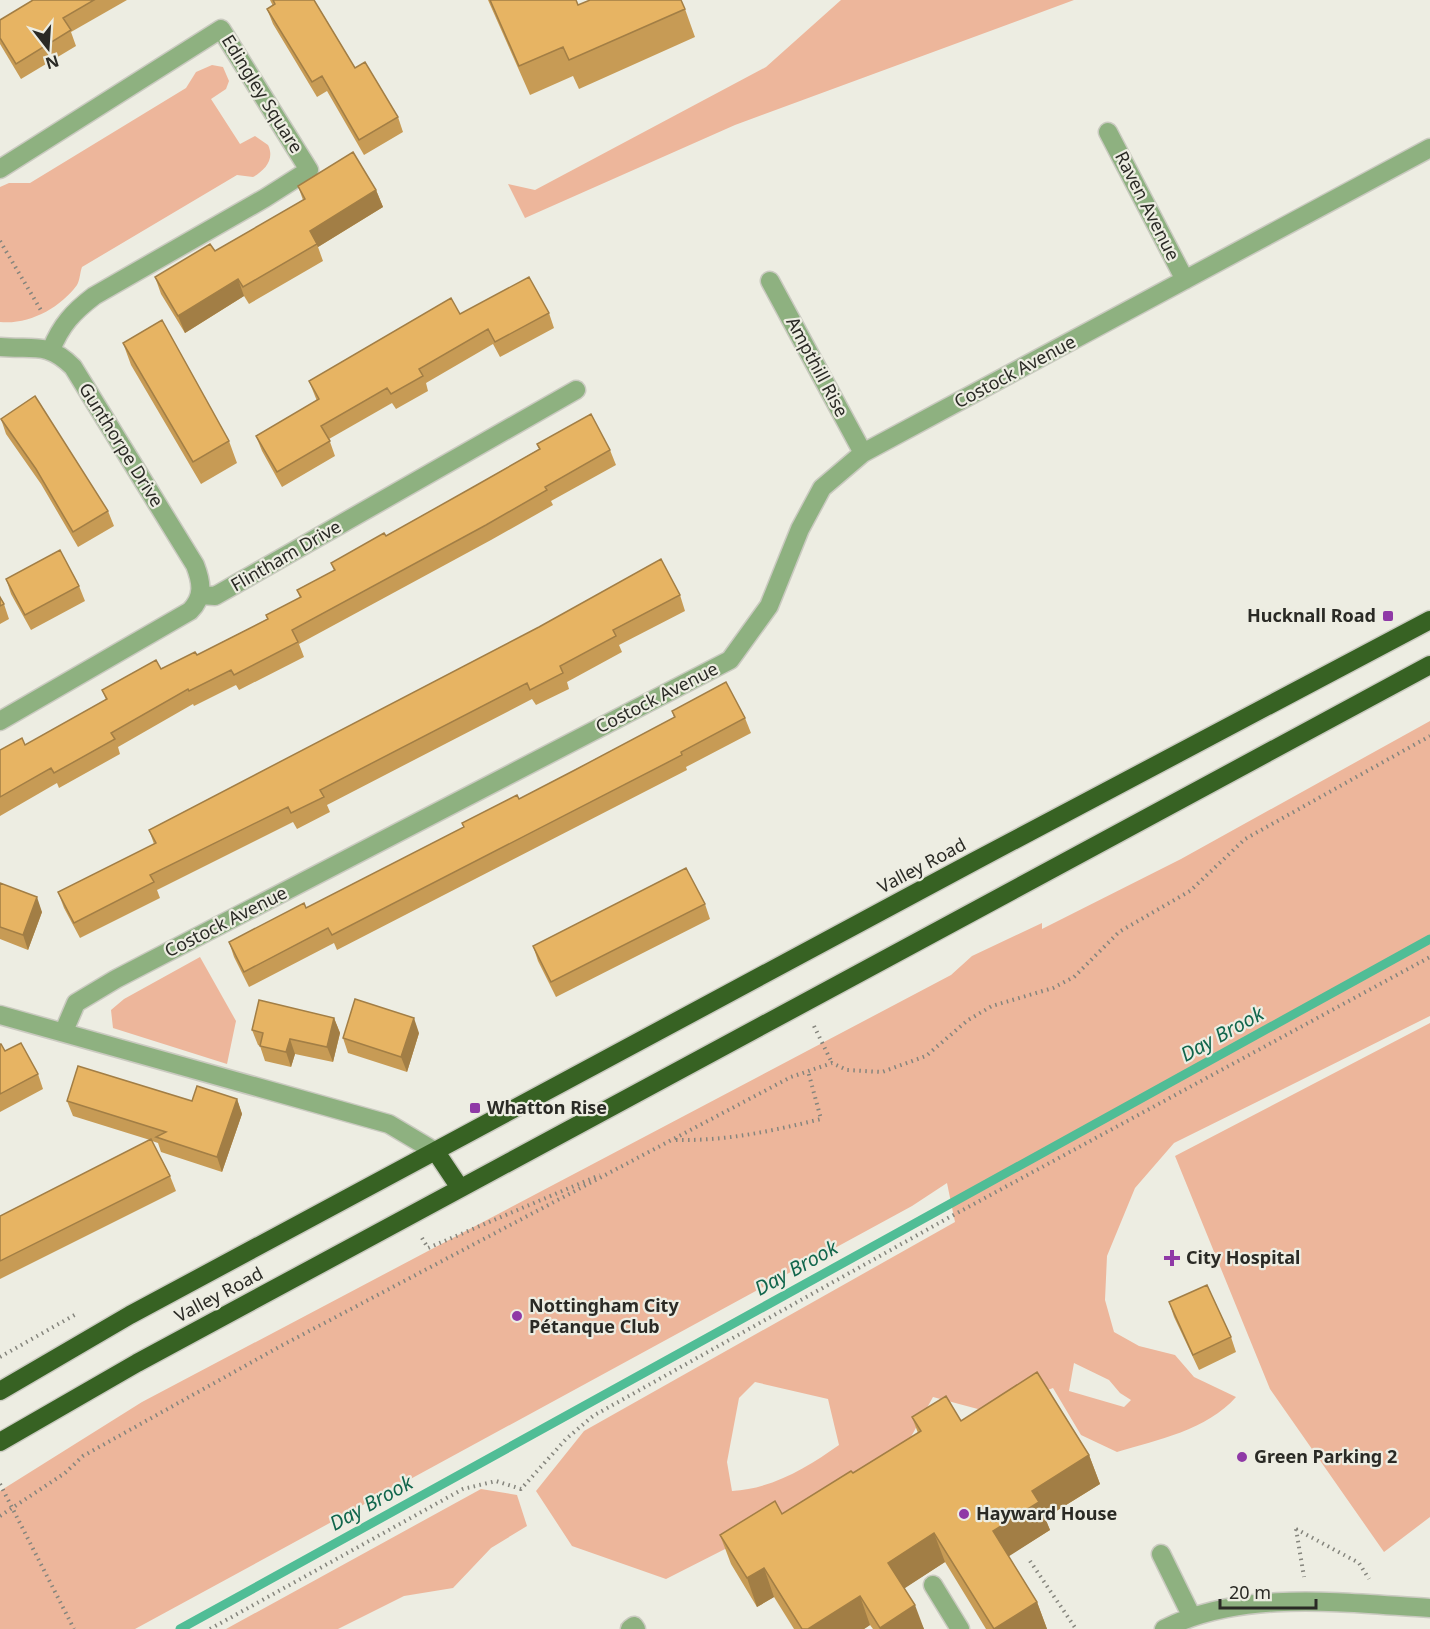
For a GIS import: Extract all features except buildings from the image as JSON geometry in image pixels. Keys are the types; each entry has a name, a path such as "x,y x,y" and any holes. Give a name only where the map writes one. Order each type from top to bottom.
{"highway":[{"name":"Valley Road","path":"0,1392 130,1315 973,862 1430,620"},
{"name":"Valley Road","path":"0,1442 136,1363 1430,665"},
{"path":"436,1152 460,1188"}],"street":[{"name":"Edingley Square","path":"0,169 221,29 309,170 265,198 94,296 71,314 51,350"},
{"name":"Raven Avenue","path":"1108,132 1185,280"},
{"name":"Costock Avenue","path":"64,1031 76,1003 116,979 730,660 770,606 800,529 822,488 863,453 1430,148"},
{"name":"Ampthill Rise","path":"770,281 863,453"},
{"name":"Gunthorpe Drive","path":"0,347 28,345 51,350 61,354 73,367 195,565 201,585 200,596"},
{"name":"Flintham Drive","path":"200,596 215,596 576,390"},
{"path":"0,721 181,617 196,604 200,596"},
{"path":"0,1015 64,1031 389,1124 436,1152"},
{"path":"1161,1554 1191,1615"},
{"path":"933,1585 960,1629"},
{"path":"1164,1629 1191,1615 1305,1601 1430,1608"},
{"path":"630,1629 634,1626 636,1629"}],"path":[{"path":"0,241 43,314 63,325"},
{"path":"814,1026 832,1063 846,1070 882,1072 926,1056 968,1020 992,1006 1053,988 1074,977 1119,932 1190,891 1245,839 1430,736"},
{"path":"210,1629 463,1489 496,1481 521,1489 566,1439 593,1416 948,1218 1430,957"},
{"path":"0,1516 65,1473 83,1456 299,1336 791,1077 832,1063"},
{"path":"675,1140 726,1139 761,1134 821,1119 808,1071"},
{"path":"422,1238 428,1248 628,1163"},
{"path":"0,1484 74,1629"},
{"path":"1304,1569 1296,1529 1359,1563 1367,1577"},
{"path":"1030,1560 1076,1629"}],"shaded area":[{"path":"841,0 1074,0 735,125 525,218 508,184 535,190 766,67"},
{"path":"212,65 223,67 229,81 226,89 211,99 240,144 255,136 268,145 270,155 268,164 253,177 237,175 82,267 77,285 53,308 22,321 0,322 0,187 9,183 30,183 186,88 196,72"},
{"path":"1430,721 1430,1016 1174,1143 1135,1188 1107,1256 1105,1300 1114,1332 1139,1346 1175,1355 1194,1377 1236,1397 1211,1418 1165,1438 1117,1452 1081,1435 1053,1388 989,1412 933,1397 907,1444 778,1522 666,1579 572,1546 536,1491 584,1431 955,1222 947,1183 912,1206 135,1629 0,1629 0,1491 142,1402 951,975 972,956 1042,923 1042,929 1181,859","holes":["1074,1363 1109,1380 1120,1393 1131,1400 1124,1407 1069,1391","755,1382 828,1399 839,1445 789,1476 761,1486 732,1491 727,1462 739,1398"]},
{"path":"200,957 236,1021 227,1064 113,1028 111,1010 124,999"},
{"path":"1430,1023 1430,1517 1384,1552 1270,1389 1175,1156"},
{"path":"481,1489 517,1495 527,1526 491,1548 453,1588 404,1596 338,1629 226,1629"}],"waterway":[{"name":"Day Brook","path":"180,1629 1430,939"}],"place":[{"name":"Hucknall Road","path":"1388,616"},
{"name":"Whatton Rise","path":"475,1108"},
{"name":"City Hospital","path":"1172,1258"},
{"name":"Nottingham City Pétanque Club","path":"517,1316"},
{"name":"Green Parking 2","path":"1242,1457"},
{"name":"Hayward House","path":"964,1514"}]}
